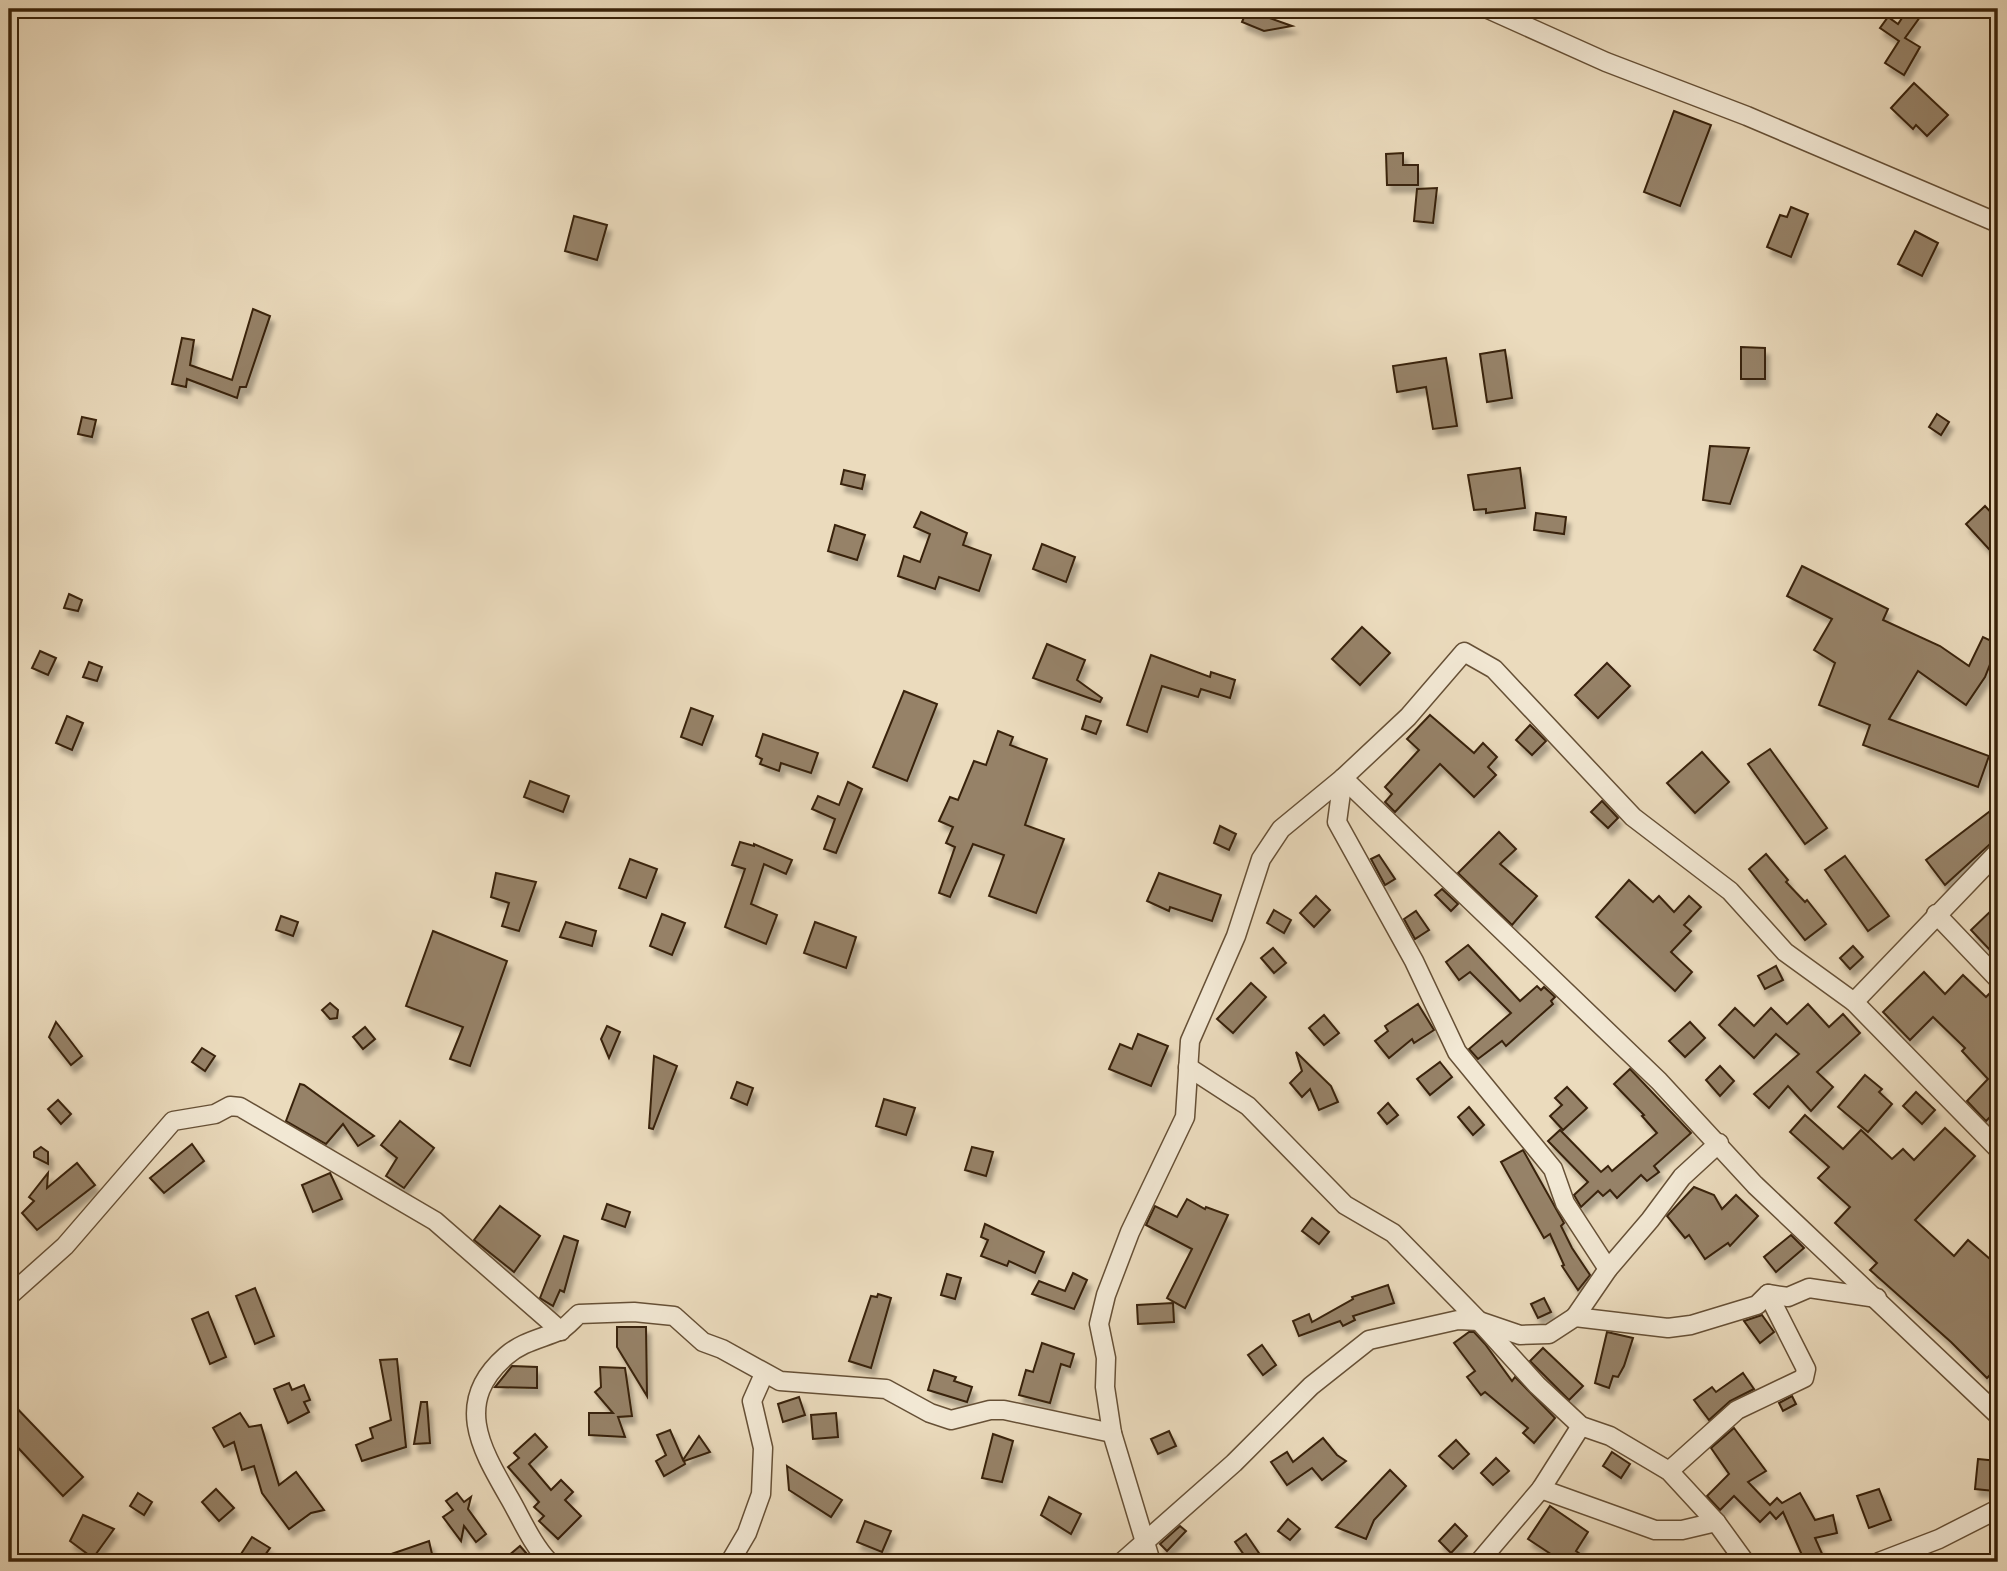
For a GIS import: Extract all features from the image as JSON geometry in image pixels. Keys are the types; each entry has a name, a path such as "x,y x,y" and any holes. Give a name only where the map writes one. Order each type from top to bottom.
{"street":[{"path":"1488,9 1606,62 1747,116 1998,223"},
{"path":"1151,1562 1112,1433 1105,1387 1106,1358 1100,1324 1107,1295 1130,1232 1185,1117 1190,1041 1236,936 1261,859 1280,829 1343,778 1408,717 1464,652 1494,669 1633,817 1721,884 1785,951 1854,1002 1998,1149"},
{"path":"1343,778 1659,1081 1762,1192 1998,1415"},
{"path":"1343,778 1336,822 1413,961 1457,1052 1553,1168 1565,1203 1608,1269"},
{"path":"1854,1002 1998,852"},
{"path":"1936,914 1998,979"},
{"path":"1188,1067 1248,1106 1346,1205 1393,1233 1479,1321 1536,1385 1581,1426 1610,1436 1669,1471 1716,1522 1745,1562"},
{"path":"9,1296 65,1246 173,1121 215,1114 230,1106 240,1107 435,1221 561,1331"},
{"path":"1122,1562 1234,1463 1301,1395 1369,1340 1433,1323 1479,1321 1520,1335 1549,1334 1575,1317 1608,1269 1682,1177 1719,1143"},
{"path":"1768,1294 1788,1297 1809,1288 1831,1288 1877,1298"},
{"path":"1575,1317 1668,1328 1691,1325 1757,1305 1768,1294"},
{"path":"1669,1471 1737,1410 1804,1378 1806,1370 1768,1294"},
{"path":"549,1562 488,1463 478,1439 475,1418 484,1384 505,1357 537,1337 561,1331 579,1314 634,1312 674,1316 703,1342 722,1349 764,1374 795,1384 886,1388 930,1413 951,1420 990,1410 1004,1410 1112,1433"},
{"path":"730,1562 747,1533 761,1494 763,1448 752,1401 764,1374"},
{"path":"1479,1562 1541,1489 1581,1426"},
{"path":"1541,1489 1655,1530 1682,1530 1716,1522"},
{"path":"1879,1562 1940,1539 1998,1509"}],"building":[{"path":"1908,9 1920,17 1905,38 1920,47 1904,75 1885,63 1899,41 1880,28 1888,17 1898,24"},
{"path":"1247,10 1292,26 1264,31 1242,22"},
{"path":"1914,83 1948,115 1927,136 1916,125 1913,129 1891,108"},
{"path":"1674,111 1711,125 1680,206 1644,192"},
{"path":"1403,153 1403,165 1418,165 1418,185 1387,185 1386,154"},
{"path":"1437,188 1433,223 1414,221 1417,189"},
{"path":"1791,207 1808,214 1791,257 1767,247 1780,215 1787,217"},
{"path":"574,216 607,225 597,260 565,251"},
{"path":"1915,231 1938,243 1922,276 1898,264"},
{"path":"253,309 270,316 246,387 240,387 237,398 187,379 186,387 172,384 182,338 194,340 190,365 232,380"},
{"path":"1741,347 1765,348 1765,379 1741,379"},
{"path":"1505,350 1512,398 1487,402 1480,354"},
{"path":"1446,358 1457,426 1433,429 1426,387 1397,392 1393,366"},
{"path":"1937,414 1949,422 1941,435 1929,427"},
{"path":"82,417 96,420 92,437 78,434"},
{"path":"1710,446 1749,448 1730,504 1703,500"},
{"path":"1520,468 1525,508 1486,513 1486,509 1474,510 1468,475"},
{"path":"844,470 865,475 862,489 841,484"},
{"path":"1985,506 1998,520 1998,559 1966,524"},
{"path":"921,512 967,533 963,545 991,555 979,591 939,577 935,589 898,576 904,556 920,562 930,534 914,527"},
{"path":"1536,513 1566,517 1564,534 1534,530"},
{"path":"835,525 865,535 857,560 828,551"},
{"path":"1042,544 1075,557 1066,582 1033,569"},
{"path":"1802,566 1888,609 1883,620 1940,646 1969,666 1983,637 1998,644 1985,677 1966,705 1918,671 1889,719 1989,756 1978,787 1863,745 1870,725 1819,705 1835,663 1814,650 1832,619 1787,596"},
{"path":"69,594 82,600 78,611 64,608"},
{"path":"1362,627 1390,653 1360,685 1332,659"},
{"path":"1047,644 1085,660 1077,680 1102,698 1100,702 1033,678"},
{"path":"40,651 56,658 48,675 32,668"},
{"path":"1151,655 1210,677 1211,672 1235,680 1230,698 1201,689 1198,697 1162,686 1147,732 1127,725"},
{"path":"89,662 102,667 97,681 83,677"},
{"path":"1607,663 1630,686 1598,718 1575,695"},
{"path":"904,691 937,704 907,781 873,767"},
{"path":"691,708 713,716 702,745 681,737"},
{"path":"1430,715 1474,753 1483,743 1497,757 1488,767 1496,775 1474,797 1440,764 1395,812 1385,802 1392,794 1385,787 1419,750 1407,739"},
{"path":"67,716 83,723 72,750 56,743"},
{"path":"1086,716 1101,721 1096,734 1082,729"},
{"path":"1530,725 1546,741 1532,755 1516,740"},
{"path":"998,731 1013,737 1010,745 1047,759 1025,825 1064,839 1036,913 989,896 1004,855 973,844 950,897 939,893 955,847 946,843 953,827 939,821 950,797 958,800 974,761 986,765"},
{"path":"763,734 818,753 811,773 781,763 779,771 760,764 762,759 756,756"},
{"path":"1770,749 1827,828 1805,844 1748,764"},
{"path":"1702,752 1729,782 1695,813 1667,783"},
{"path":"530,781 569,796 563,812 524,797"},
{"path":"848,782 862,789 836,853 824,849 835,819 812,809 818,796 839,805"},
{"path":"1602,801 1618,818 1608,828 1591,812"},
{"path":"1998,805 1998,841 1990,844 1945,885 1926,860"},
{"path":"1220,826 1236,834 1229,850 1214,843"},
{"path":"1499,832 1516,849 1500,864 1537,896 1512,925 1458,873"},
{"path":"740,842 754,844 792,860 786,874 764,864 751,904 777,915 766,944 725,927 745,869 732,865"},
{"path":"1766,854 1788,880 1786,882 1805,902 1807,900 1826,924 1805,940 1749,869"},
{"path":"1379,855 1395,879 1385,885 1371,859"},
{"path":"1845,856 1889,916 1868,931 1825,870"},
{"path":"630,859 657,869 646,898 619,888"},
{"path":"496,873 536,882 519,931 502,926 509,903 491,897"},
{"path":"1159,873 1221,895 1212,921 1170,907 1169,911 1147,901"},
{"path":"1629,880 1653,902 1659,896 1674,912 1689,896 1701,907 1684,925 1691,931 1671,952 1692,972 1675,991 1596,917"},
{"path":"1442,889 1458,904 1451,911 1435,895"},
{"path":"1316,896 1330,910 1314,927 1300,913"},
{"path":"1998,904 1998,940 1989,949 1971,930"},
{"path":"1274,910 1291,920 1284,933 1267,923"},
{"path":"1416,911 1429,930 1415,939 1404,919"},
{"path":"662,914 685,923 672,955 650,946"},
{"path":"281,916 298,922 293,936 276,930"},
{"path":"566,922 596,931 592,946 560,937"},
{"path":"815,922 856,937 846,968 804,953"},
{"path":"433,931 507,961 470,1066 450,1059 463,1027 406,1006"},
{"path":"1468,945 1520,1001 1537,986 1541,990 1544,987 1555,997 1551,1001 1553,1004 1506,1046 1502,1041 1478,1059 1469,1049 1511,1013 1470,972 1459,980 1446,962"},
{"path":"1853,946 1863,957 1850,969 1840,958"},
{"path":"1273,948 1286,963 1274,973 1261,958"},
{"path":"1776,966 1783,980 1765,989 1758,976"},
{"path":"1924,972 1945,994 1963,975 1986,997 1990,993 1998,1002 1998,1109 1986,1121 1967,1101 1988,1079 1962,1051 1965,1048 1933,1017 1910,1040 1883,1012"},
{"path":"1251,983 1266,997 1233,1033 1217,1019"},
{"path":"330,1003 338,1010 337,1018 330,1019 322,1010"},
{"path":"1418,1004 1434,1030 1414,1043 1412,1039 1389,1058 1375,1041 1388,1031 1385,1026"},
{"path":"1808,1004 1829,1027 1843,1014 1860,1033 1817,1072 1833,1087 1811,1111 1788,1086 1769,1108 1754,1094 1799,1054 1776,1034 1754,1058 1719,1025 1735,1008 1754,1026 1771,1008 1787,1024"},
{"path":"1324,1015 1339,1033 1324,1045 1309,1028"},
{"path":"56,1022 82,1056 71,1065 49,1037"},
{"path":"1690,1022 1705,1038 1685,1057 1669,1041"},
{"path":"607,1026 620,1032 609,1058 601,1039"},
{"path":"365,1027 375,1039 363,1049 353,1037"},
{"path":"1138,1034 1168,1046 1151,1086 1109,1069 1120,1044 1132,1049"},
{"path":"202,1048 215,1056 205,1071 192,1062"},
{"path":"1296,1052 1331,1086 1338,1102 1319,1110 1310,1089 1302,1097 1290,1083 1302,1071"},
{"path":"654,1056 677,1066 653,1129 649,1128"},
{"path":"1440,1062 1452,1077 1430,1095 1417,1079"},
{"path":"1720,1066 1734,1081 1720,1096 1706,1080"},
{"path":"1630,1069 1691,1133 1654,1166 1659,1172 1647,1181 1641,1175 1617,1198 1610,1190 1603,1196 1598,1191 1581,1207 1574,1195 1588,1182 1548,1141 1560,1130 1601,1172 1608,1166 1612,1171 1657,1133 1642,1116 1644,1115 1614,1084"},
{"path":"1865,1075 1882,1089 1879,1092 1892,1104 1868,1132 1838,1107"},
{"path":"737,1082 753,1088 747,1105 731,1098"},
{"path":"300,1084 374,1136 358,1146 343,1124 326,1144 286,1121"},
{"path":"1567,1087 1587,1108 1563,1130 1550,1116 1562,1105 1555,1098"},
{"path":"1916,1092 1935,1110 1922,1124 1903,1106"},
{"path":"884,1099 915,1108 906,1135 876,1126"},
{"path":"58,1100 71,1114 61,1124 48,1109"},
{"path":"1388,1103 1398,1115 1387,1124 1378,1113"},
{"path":"1469,1107 1484,1125 1473,1135 1458,1117"},
{"path":"1805,1115 1843,1149 1861,1130 1892,1159 1903,1149 1914,1160 1945,1128 1975,1156 1915,1220 1954,1256 1968,1240 1998,1266 1998,1290 1992,1297 1998,1303 1998,1367 1987,1378 1870,1270 1877,1263 1835,1223 1850,1207 1818,1178 1829,1167 1790,1132"},
{"path":"400,1121 434,1148 404,1188 386,1176 397,1158 381,1145"},
{"path":"192,1144 204,1161 164,1193 150,1178"},
{"path":"41,1147 48,1152 48,1164 34,1157 34,1152"},
{"path":"972,1147 993,1152 986,1176 965,1170"},
{"path":"1523,1150 1564,1223 1561,1226 1572,1248 1590,1275 1578,1290 1562,1266 1564,1265 1550,1234 1544,1238 1501,1162"},
{"path":"77,1163 95,1185 37,1230 22,1213 34,1201 29,1197 48,1173 47,1188"},
{"path":"330,1173 342,1199 313,1212 302,1185"},
{"path":"1694,1187 1714,1195 1722,1209 1736,1195 1758,1216 1730,1246 1728,1243 1705,1259 1689,1235 1685,1238 1667,1216"},
{"path":"1187,1199 1205,1209 1206,1207 1228,1215 1185,1308 1167,1298 1192,1249 1146,1225 1155,1206 1177,1217"},
{"path":"607,1204 630,1212 625,1227 602,1219"},
{"path":"500,1206 540,1236 514,1272 474,1240"},
{"path":"1312,1218 1329,1232 1319,1244 1302,1231"},
{"path":"985,1224 1044,1252 1035,1273 1009,1261 1007,1266 981,1256 988,1240 981,1237"},
{"path":"1791,1235 1804,1248 1776,1272 1764,1257"},
{"path":"564,1236 578,1241 564,1292 560,1290 553,1306 540,1298"},
{"path":"1073,1273 1087,1280 1074,1309 1032,1294 1039,1281 1065,1291"},
{"path":"947,1274 961,1278 955,1299 941,1295"},
{"path":"1388,1285 1394,1303 1353,1316 1355,1320 1343,1326 1340,1321 1299,1336 1293,1321 1309,1314 1312,1322 1353,1299 1352,1297"},
{"path":"255,1288 274,1336 255,1344 236,1296"},
{"path":"878,1294 891,1298 871,1368 849,1361 871,1296 877,1297"},
{"path":"1544,1298 1551,1312 1538,1318 1531,1304"},
{"path":"1173,1303 1174,1322 1138,1324 1137,1305"},
{"path":"208,1312 226,1357 210,1364 192,1319"},
{"path":"1762,1315 1774,1332 1760,1343 1744,1321"},
{"path":"617,1327 646,1327 647,1396 617,1347"},
{"path":"1469,1332 1474,1332 1485,1344 1512,1381 1515,1377 1555,1418 1534,1443 1523,1433 1528,1428 1485,1392 1481,1395 1467,1377 1475,1371 1454,1343"},
{"path":"1607,1332 1633,1338 1624,1366 1618,1377 1613,1376 1609,1388 1595,1383"},
{"path":"1042,1343 1074,1354 1070,1367 1061,1364 1050,1403 1019,1395 1026,1370 1033,1372"},
{"path":"1262,1345 1276,1365 1263,1375 1248,1355"},
{"path":"1543,1348 1583,1386 1569,1400 1530,1361"},
{"path":"397,1359 406,1447 362,1461 356,1445 373,1438 370,1428 391,1420 380,1360"},
{"path":"512,1366 537,1367 537,1388 495,1387"},
{"path":"600,1367 625,1368 632,1416 618,1417 625,1437 589,1435 589,1413 613,1413 595,1392 601,1387"},
{"path":"934,1370 956,1377 954,1381 972,1387 967,1402 928,1390"},
{"path":"1743,1373 1754,1389 1730,1401 1709,1420 1694,1400 1712,1387 1716,1392"},
{"path":"289,1383 292,1390 304,1385 310,1400 304,1402 309,1412 288,1423 274,1389"},
{"path":"1792,1396 1796,1404 1783,1411 1779,1403"},
{"path":"799,1397 805,1415 783,1422 778,1404"},
{"path":"9,1400 83,1477 63,1496 9,1438"},
{"path":"421,1402 427,1402 430,1443 414,1444"},
{"path":"240,1413 249,1427 261,1425 279,1485 296,1472 324,1510 311,1513 289,1529 262,1493 254,1466 242,1470 234,1442 224,1447 213,1428"},
{"path":"836,1413 838,1437 813,1439 811,1415"},
{"path":"1734,1428 1766,1471 1748,1482 1770,1505 1777,1498 1782,1503 1800,1493 1815,1520 1833,1515 1837,1533 1815,1538 1823,1556 1805,1562 1783,1512 1776,1519 1770,1512 1760,1522 1734,1496 1720,1510 1707,1496 1729,1474 1711,1448"},
{"path":"670,1430 683,1460 699,1436 710,1452 684,1461 685,1464 664,1476 656,1461 666,1455 657,1435"},
{"path":"1169,1431 1176,1446 1158,1454 1151,1439"},
{"path":"535,1434 547,1447 529,1464 551,1490 561,1480 573,1492 565,1500 581,1516 558,1539 539,1521 544,1516 534,1507 539,1502 508,1467 519,1458 514,1453"},
{"path":"993,1434 1013,1441 1002,1482 982,1478"},
{"path":"1323,1438 1337,1455 1346,1461 1322,1480 1312,1468 1287,1485 1271,1462 1287,1452 1293,1462"},
{"path":"1456,1440 1469,1454 1453,1469 1439,1456"},
{"path":"1612,1452 1630,1464 1621,1478 1603,1466"},
{"path":"1496,1458 1509,1471 1493,1485 1481,1473"},
{"path":"1978,1459 1998,1461 1994,1491 1975,1489"},
{"path":"787,1466 842,1500 831,1517 789,1490"},
{"path":"1390,1470 1406,1486 1374,1520 1366,1539 1336,1527"},
{"path":"216,1489 234,1508 219,1521 202,1502"},
{"path":"1879,1489 1891,1520 1869,1528 1857,1496"},
{"path":"138,1493 152,1502 144,1515 130,1506"},
{"path":"457,1493 464,1502 471,1497 468,1509 486,1534 476,1542 464,1526 461,1541 443,1517 453,1510 446,1501"},
{"path":"1049,1497 1081,1514 1071,1534 1041,1515"},
{"path":"1550,1506 1588,1532 1576,1551 1591,1562 1563,1562 1528,1539"},
{"path":"83,1515 114,1529 93,1558 70,1541"},
{"path":"1288,1519 1300,1529 1290,1540 1278,1531"},
{"path":"865,1521 891,1531 882,1552 857,1542"},
{"path":"1455,1524 1467,1536 1451,1553 1439,1541"},
{"path":"1180,1526 1186,1531 1167,1551 1160,1544"},
{"path":"1246,1534 1265,1562 1249,1562 1235,1542"},
{"path":"252,1537 270,1548 260,1562 241,1554"},
{"path":"429,1541 432,1554 418,1557 419,1560 368,1562"},
{"path":"520,1546 534,1562 501,1562"}]}
